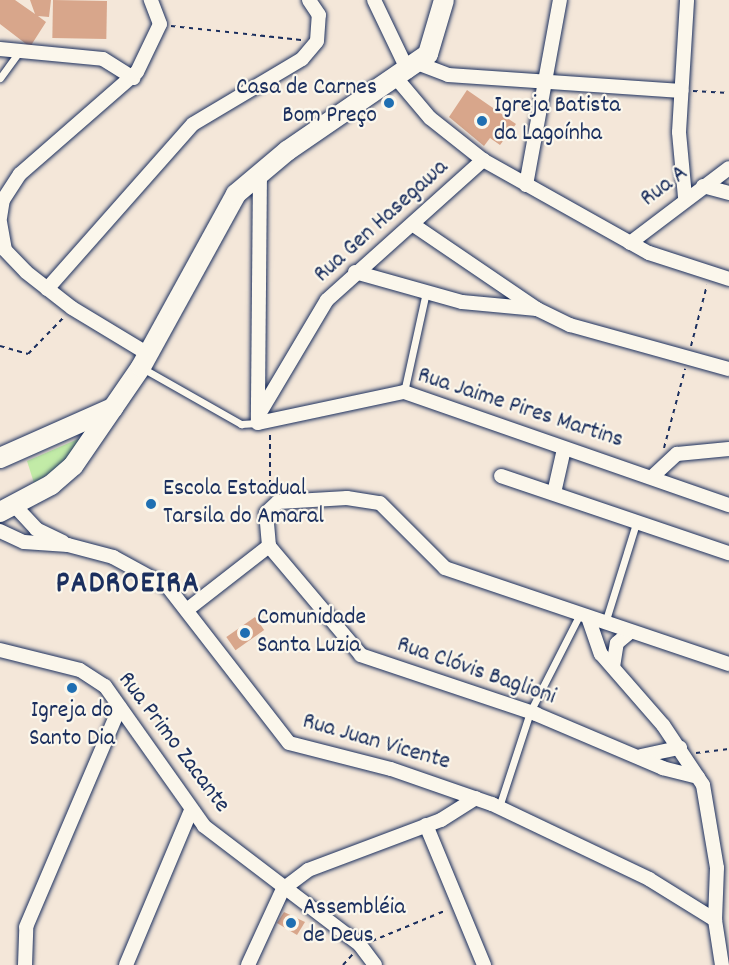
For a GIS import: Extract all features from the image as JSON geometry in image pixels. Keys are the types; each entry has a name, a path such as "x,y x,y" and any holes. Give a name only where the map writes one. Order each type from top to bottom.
{"main road":[{"path":"7,509 73,466 116,407 145,360 218,218 260,172 407,71 428,54 444,0"},
{"path":"0,458 116,407"}],"street":[{"path":"145,360 47,289 5,250 0,220 3,200 20,174 133,78 160,24 151,0"},
{"path":"47,289 193,124 302,59 318,41 319,15 309,0"},
{"path":"374,0 430,118 483,160 630,243 673,263 729,279"},
{"path":"526,185 543,82 560,0"},
{"path":"685,197 681,91 687,0"},
{"path":"0,49 103,59 133,78"},
{"path":"407,71 681,91"},
{"name":"Rua Gen Hasegawa","path":"263,420 309,326 355,272 415,226 483,160"},
{"name":"Rua A","path":"630,243 685,197 729,168"},
{"path":"260,172 263,420"},
{"path":"703,186 729,193"},
{"path":"415,226 537,309 580,328 729,369"},
{"path":"355,272 488,307 537,309"},
{"name":"Rua Jaime Pires Martins","path":"263,420 404,393 652,477 729,506"},
{"path":"554,493 564,449"},
{"path":"652,477 677,454 729,449"},
{"path":"501,476 729,552"},
{"path":"188,609 269,546 270,506 347,498 380,503 445,568 604,626 729,664"},
{"name":"Rua Juan Vicente","path":"7,509 36,529 68,545 149,573 188,609 272,728 289,743 476,798 499,807 694,905 715,920"},
{"name":"Rua Juan Vicente","path":"0,531 24,542 68,545"},
{"name":"Rua Clóvis Baglioni","path":"269,546 360,655 531,712 698,777"},
{"path":"584,618 597,648 682,751 698,777 710,810 717,868 715,920 722,965"},
{"path":"613,667 617,643 629,633"},
{"name":"Rua Primo Zacante","path":"0,650 80,670 105,686 191,810 204,825 283,889 360,945 375,965"},
{"path":"25,965 22,947 36,898 120,707"},
{"path":"641,756 682,751"},
{"path":"248,965 283,889 326,862 426,825 476,798"},
{"path":"126,965 191,810"},
{"path":"176,843 204,825"},
{"path":"426,825 484,965"},
{"path":"694,905 705,898 717,868"}],"lane":[{"path":"0,78 19,52"},
{"path":"404,393 426,292"},
{"path":"145,360 241,424 263,420"},
{"path":"604,626 637,520"},
{"path":"499,807 531,712 584,618"}],"path":[{"path":"160,24 318,41"},
{"path":"681,91 729,93"},
{"path":"0,346 28,354 72,308"},
{"path":"263,420 270,506"},
{"path":"682,751 729,749"},
{"path":"360,945 460,905"}],"green space":[{"path":"85,436 61,466 34,483 27,461"}],"building":[{"path":"0,0 15,0 35,14 30,0 51,0 49,17 38,16 46,22 30,47 0,24"},
{"path":"53,0 107,1 106,39 52,38"},
{"name":"Igreja Batista da Lagoínha","path":"467,90 516,124 500,145 490,138 484,146 449,117"},
{"name":"Comunidade Santa Luzia","path":"255,617 264,630 236,650 226,637"},
{"name":"Assembléia de Deus","path":"284,912 305,922 297,935 277,923"}],"place":[{"name":"Casa de Carnes Bom Preço","path":"389,103"},
{"name":"Igreja Batista da Lagoínha","path":"482,121"},
{"name":"Escola Estadual Tarsila do Amaral","path":"151,504"},
{"name":"Comunidade Santa Luzia","path":"245,633"},
{"name":"Igreja do Santo Dia","path":"72,688"},
{"name":"Assembléia de Deus","path":"291,923"}],"district":[{"name":"PADROEIRA","path":"128,586"}]}
